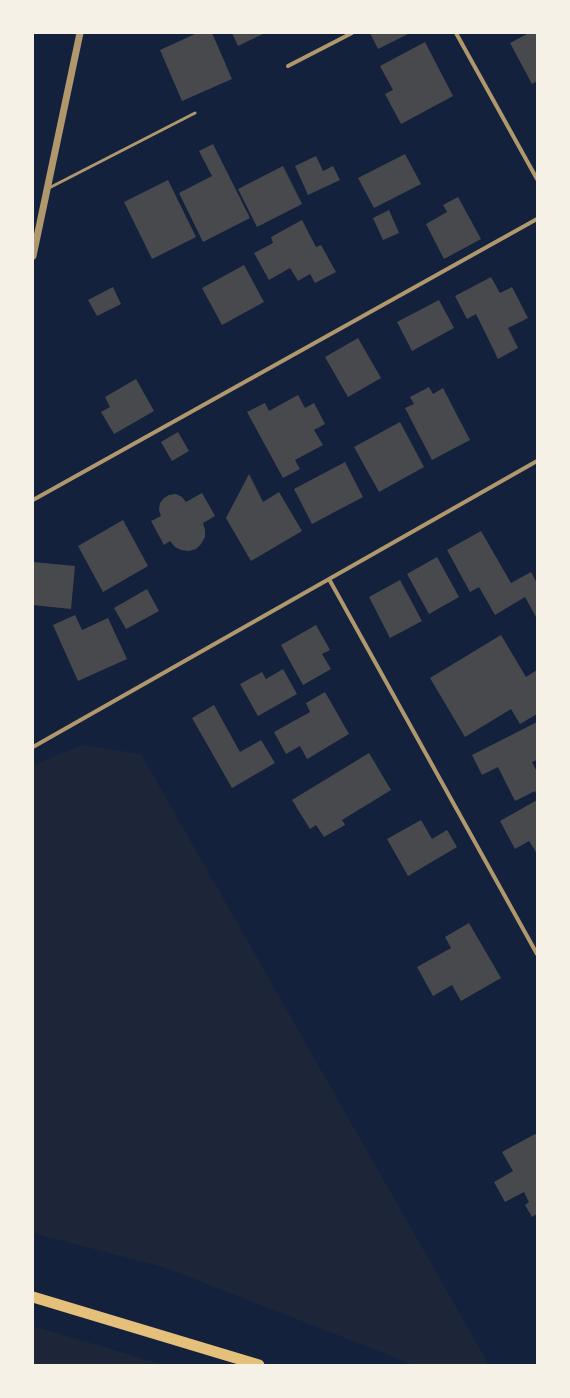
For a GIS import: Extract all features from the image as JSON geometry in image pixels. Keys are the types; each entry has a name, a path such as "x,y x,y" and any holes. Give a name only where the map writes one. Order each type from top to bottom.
{"highway":[{"path":"33,1297 259,1365"}],"street":[{"path":"33,256 80,33"},
{"path":"288,66 352,33"},
{"path":"456,33 537,179"},
{"path":"33,500 537,219"},
{"path":"33,747 537,461"},
{"path":"329,579 537,954"}],"lane":[{"path":"47,189 195,113"}],"shaded area":[{"path":"83,745 141,754 489,1365 414,1365 166,1268 33,1233 33,765"},
{"path":"33,1326 165,1365 33,1365"}],"building":[{"path":"197,33 212,33 232,79 182,101 160,50"},
{"path":"232,33 265,33 238,46"},
{"path":"370,33 410,33 378,49"},
{"path":"529,33 537,33 537,81 532,84 510,43"},
{"path":"425,42 453,96 401,124 385,94 393,90 380,66"},
{"path":"213,144 250,218 203,242 179,193 212,176 199,151"},
{"path":"405,154 421,184 374,208 358,178"},
{"path":"316,156 323,171 333,166 340,180 308,195 295,166"},
{"path":"283,166 302,204 257,227 238,189"},
{"path":"168,180 196,237 152,259 124,202"},
{"path":"458,197 481,239 444,259 426,224 447,212 443,205"},
{"path":"389,210 399,233 383,240 373,218"},
{"path":"302,220 316,247 321,245 336,272 315,283 310,274 298,281 290,268 269,280 254,253 273,243 271,237"},
{"path":"244,265 264,302 222,325 202,288"},
{"path":"491,277 500,293 512,287 528,318 508,328 518,348 498,359 476,314 467,319 455,296"},
{"path":"113,287 121,304 97,316 88,300"},
{"path":"439,300 454,328 412,351 397,322"},
{"path":"358,338 381,378 348,397 325,357"},
{"path":"136,379 154,411 114,434 101,412 110,407 105,397"},
{"path":"429,387 433,394 443,388 470,440 432,460 405,408 414,404 410,397"},
{"path":"298,395 305,408 314,403 325,424 314,430 323,445 295,460 300,469 283,478 247,412 265,403 269,411"},
{"path":"400,422 424,467 379,492 354,447"},
{"path":"178,432 189,451 172,461 161,442"},
{"path":"345,462 363,497 312,524 294,489"},
{"path":"249,474 263,502 279,492 302,531 251,561 226,518"},
{"path":"202,493 215,516 203,523 205,537 201,544 196,549 189,551 181,550 175,547 170,541 164,545 151,521 161,516 159,510 160,503 169,495 176,494 182,497 186,502"},
{"path":"123,520 148,566 103,592 78,546"},
{"path":"481,531 511,583 531,572 537,583 537,619 525,597 495,615 479,587 470,592 447,550"},
{"path":"437,557 459,597 429,614 407,574"},
{"path":"33,562 75,566 71,609 33,605"},
{"path":"400,580 422,621 390,638 369,597"},
{"path":"147,589 159,611 126,629 114,608"},
{"path":"75,615 82,630 108,618 127,659 78,681 53,625"},
{"path":"316,625 330,650 322,654 331,669 303,685 281,645"},
{"path":"501,635 526,677 537,670 537,714 520,724 511,709 465,737 430,678"},
{"path":"283,669 297,694 258,716 240,684 262,672 266,679"},
{"path":"325,692 349,734 307,759 300,746 286,754 274,732 310,712 306,703"},
{"path":"214,705 240,752 261,740 275,763 232,788 192,718"},
{"path":"537,722 537,760 532,762 537,772 537,796 535,791 515,801 498,767 482,775 472,755"},
{"path":"369,753 391,790 342,820 345,825 324,837 316,825 310,829 292,800"},
{"path":"537,800 537,851 536,852 529,841 515,849 500,821"},
{"path":"421,820 432,839 447,830 457,847 408,876 387,839"},
{"path":"469,923 501,978 461,1001 452,985 433,996 417,967 451,948 445,937"},
{"path":"537,1133 537,1214 532,1217 525,1205 529,1202 524,1192 505,1202 494,1182 513,1171 502,1152"}]}
